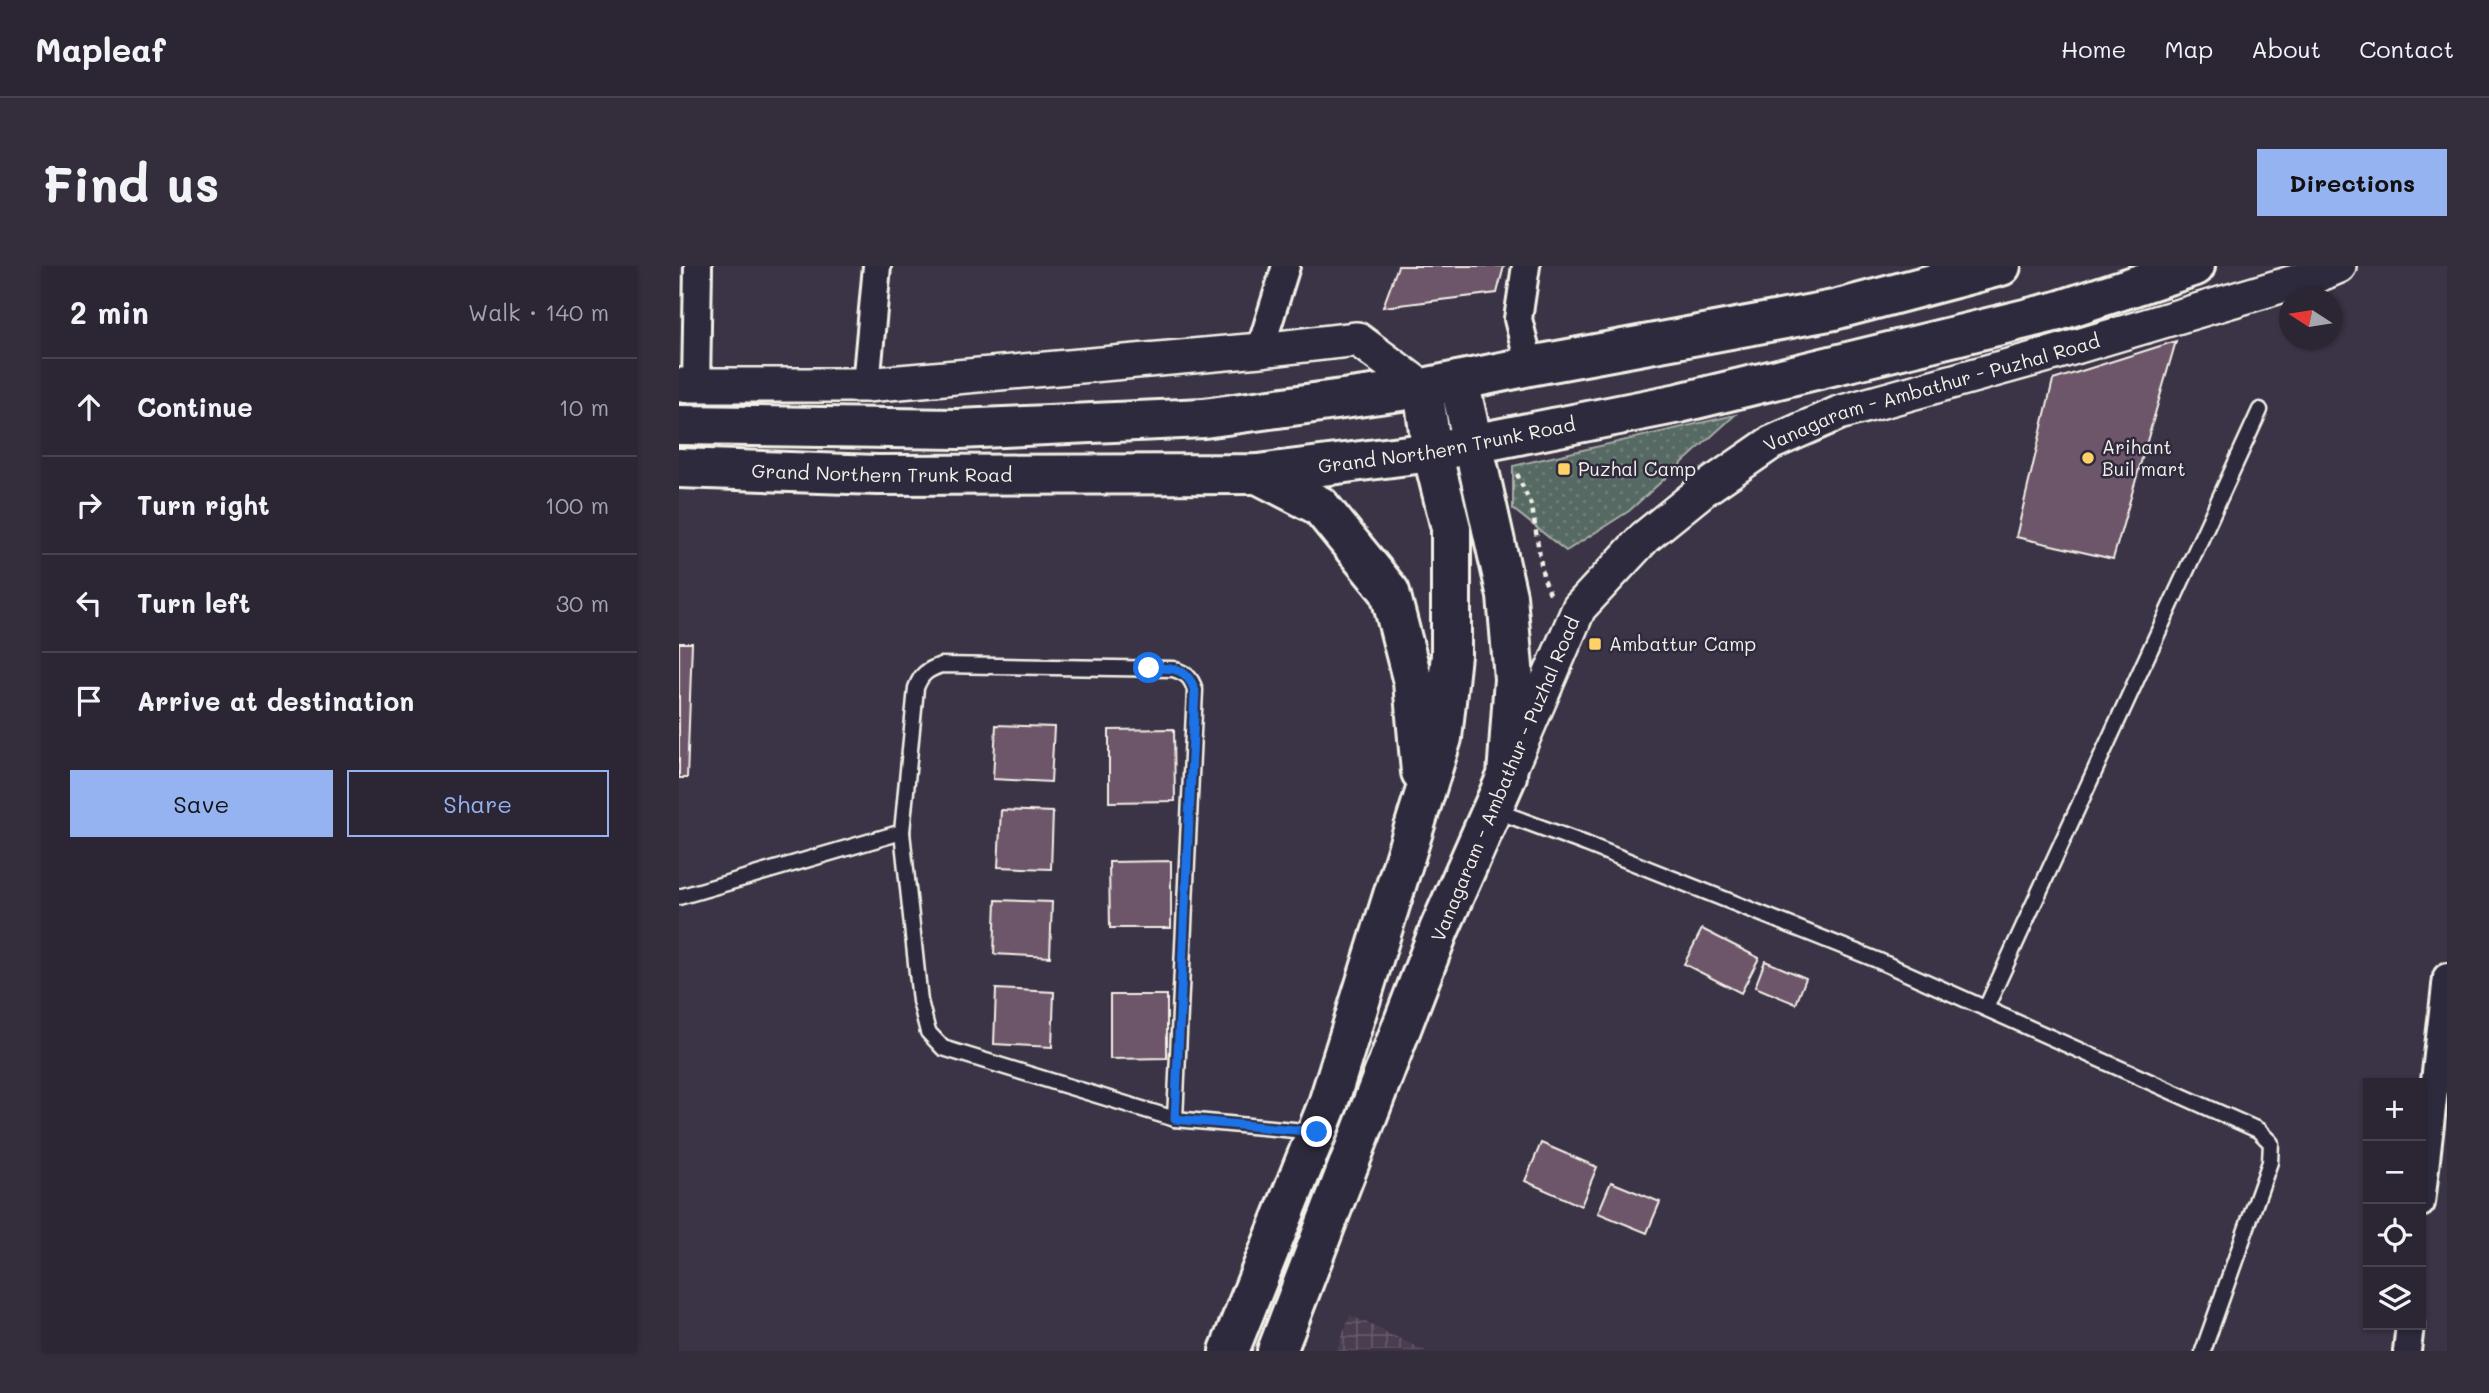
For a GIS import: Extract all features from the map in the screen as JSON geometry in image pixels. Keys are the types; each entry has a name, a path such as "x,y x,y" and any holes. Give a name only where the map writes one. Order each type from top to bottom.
{"main road":[{"path":"679,425 958,429 1204,418 1441,385 1834,310 2001,266"},
{"name":"Grand Northern Trunk Road","path":"679,468 877,475 1258,474 1432,452 1679,402 2058,311 2195,266"},
{"path":"1441,385 1471,444 1507,596 1514,679 1500,793"},
{"path":"1229,1351 1328,1104 1442,738 1451,655 1451,528 1432,452 1441,385"},
{"path":"1258,474 1319,506 1390,592 1413,682 1422,757 1421,802"},
{"name":"Vanagaram - Ambathur - Puzhal Road","path":"1277,1351 1439,930 1500,793"}],"street":[{"path":"698,266 687,386 866,385 1261,351 1357,339 1441,385"},
{"path":"866,385 877,266"},
{"path":"1261,351 1286,266"},
{"path":"1526,266 1518,319 1530,366"},
{"name":"Vanagaram - Ambathur - Puzhal Road","path":"1500,793 1579,608 1645,537 1703,490 1771,443 1839,413 2068,349 2318,275 2339,266"},
{"path":"2426,1169 2443,1053 2447,977"},
{"path":"2407,1351 2409,1330"}],"lane":[{"path":"1986,1007 2260,410"},
{"path":"1175,1119 1195,691 1192,680 1186,673 1173,668 941,665 928,669 920,677 916,688 902,832 920,1001 928,1032 943,1048 1175,1119 1317,1132"},
{"path":"1500,793 1586,844 1877,960 2257,1130 2271,1143 2270,1162 2203,1351"},
{"path":"679,897 902,832"}],"path":[{"path":"1513,466 1532,507 1543,576 1566,638"}],"shaded area":[{"path":"1350,1315 1426,1351 1336,1351"}],"green space":[{"path":"1735,415 1629,511 1566,551 1513,509 1513,466"}],"building":[{"path":"1398,266 1504,266 1497,293 1383,307"},
{"name":"Arihant Buil mart","path":"2176,341 2113,559 2016,537 2053,380"},
{"path":"679,643 692,643 687,778 679,778"},
{"path":"996,725 1054,727 1051,782 993,779"},
{"path":"1174,729 1175,801 1109,802 1109,730"},
{"path":"1001,810 1053,812 1051,869 998,867"},
{"path":"1171,861 1171,928 1110,928 1109,862"},
{"path":"996,900 1052,902 1050,957 994,954"},
{"path":"1702,929 1759,958 1741,993 1684,964"},
{"path":"1765,961 1806,978 1796,1004 1755,987"},
{"path":"996,989 1054,992 1052,1047 994,1044"},
{"path":"1110,995 1167,995 1167,1058 1110,1059"},
{"path":"1541,1143 1597,1167 1581,1206 1525,1181"},
{"path":"1611,1182 1660,1202 1647,1233 1598,1213"}],"place":[{"name":"Arihant Buil mart","path":"2088,458"},
{"name":"Puzhal Camp","path":"1564,469"},
{"name":"Ambattur Camp","path":"1595,644"}],"route":[{"path":"1149,668 1173,668 1186,673 1192,680 1195,691 1175,1119 1317,1132"}]}
